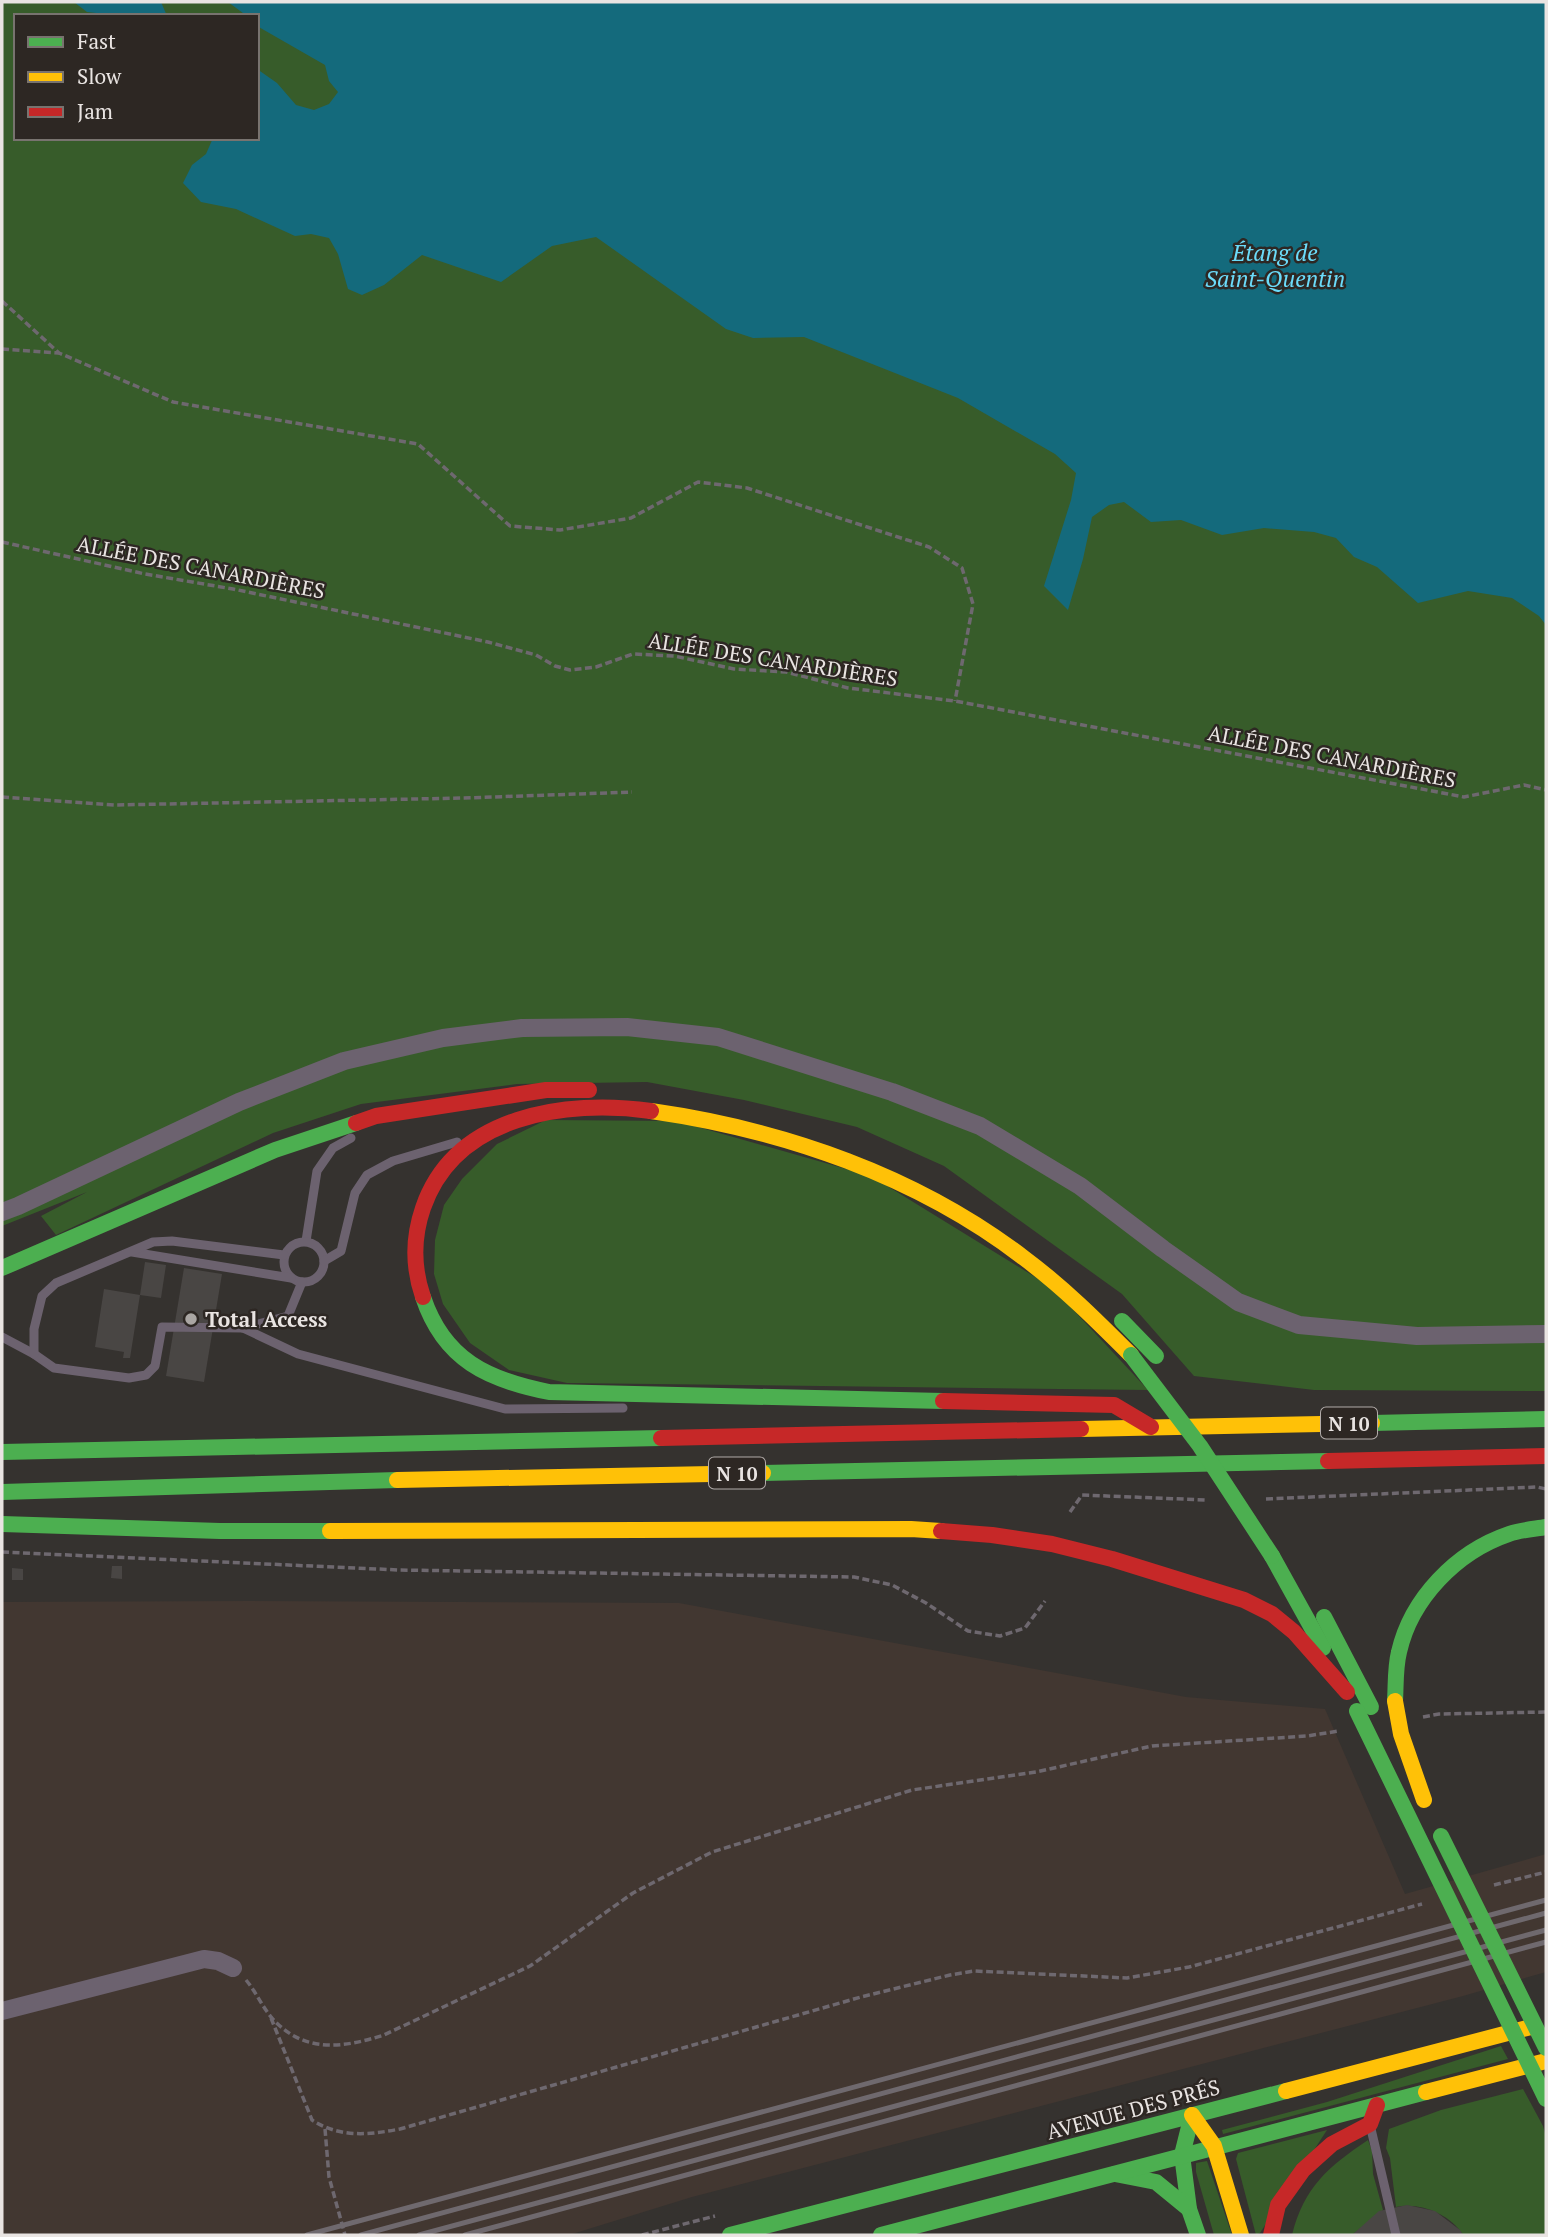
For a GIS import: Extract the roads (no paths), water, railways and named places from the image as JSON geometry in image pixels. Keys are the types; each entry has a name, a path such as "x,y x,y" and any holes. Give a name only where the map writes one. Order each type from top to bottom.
{"main road":[{"path":"2,1268 275,1150 383,1114 546,1090 606,1091"},
{"path":"1151,1427 1114,1405 549,1392 510,1384 471,1366 442,1336 422,1301 414,1262 417,1222 435,1180 455,1157 480,1137 519,1118 559,1109 635,1108 706,1119 820,1150 924,1195 1006,1244 1070,1296 1131,1355 1200,1446 1272,1556 1347,1692"},
{"path":"968,1202 1012,1230"},
{"path":"1032,1244 1061,1267"},
{"path":"1109,1309 1160,1361"},
{"path":"1194,1406 1244,1480"},
{"name":"N 10","path":"2,1452 1546,1419"},
{"name":"N 10","path":"2,1492 255,1484 1546,1456"},
{"path":"2,1524 220,1531 911,1529 992,1535 1052,1544 1244,1600 1272,1614 1294,1632 1364,1709 1387,1739 1430,1813 1546,2048"},
{"path":"1430,1813 1401,1734 1395,1701 1398,1654 1409,1621 1436,1583 1469,1553 1509,1534 1546,1527"},
{"path":"1317,1603 1546,2099"},
{"name":"AVENUE DES PRÉS","path":"730,2235 1546,2023"},
{"path":"881,2235 1214,2146 1546,2062"},
{"path":"1271,2235 1278,2205 1303,2170 1332,2144 1370,2124 1377,2105"},
{"path":"1192,2115 1214,2146 1241,2235"},
{"path":"1192,2115 1182,2155 1189,2209 1198,2235"},
{"path":"1115,2174 1156,2182 1189,2209"}],"street":[{"path":"2,1212 239,1102 344,1062 443,1038 522,1028 626,1027 718,1037 892,1092 980,1126 1080,1186 1163,1250 1238,1302 1299,1325 1417,1336 1546,1334"},
{"path":"2,2011 204,1959 218,1961 233,1968"}],"lane":[{"path":"306,1241 317,1171 333,1148 365,1132 383,1114"},
{"path":"130,1252 302,1282 310,1281 319,1275 324,1261 341,1251 355,1194 367,1175 393,1161 445,1144 480,1137"},
{"path":"34,1354 34,1329 42,1296 56,1283 153,1242 172,1241 284,1255"},
{"path":"291,1278 284,1267 284,1255 294,1244 306,1241 314,1244 319,1248 324,1261"},
{"path":"2,1336 54,1368 129,1378 146,1375 155,1366 162,1327 243,1328 288,1317 302,1282"},
{"path":"243,1328 298,1354 505,1409 637,1408"},
{"path":"661,1405 722,1396"},
{"path":"1370,2124 1396,2235"}],"water":[{"path":"74,2 161,2 166,14 106,14 87,12"},
{"name":"Étang de Saint-Quentin","path":"228,2 1546,2 1546,625 1539,616 1512,598 1468,591 1418,603 1377,567 1354,557 1336,538 1314,532 1264,528 1222,535 1181,520 1151,522 1124,502 1109,505 1092,517 1068,610 1044,586 1071,500 1076,473 1055,454 958,398 804,337 753,338 726,329 596,237 552,246 501,282 422,255 384,285 362,295 348,289 338,254 329,238 311,234 295,236 236,209 201,202 183,183 192,165 206,154 212,140 259,140 259,70 277,83 296,105 314,110 329,104 338,92 329,81 325,65 259,27 259,14 244,14"}],"railway":[{"path":"307,2235 1546,1900"},
{"path":"361,2235 1546,1913"},
{"path":"419,2235 1546,1930"},
{"path":"465,2235 1546,1942"}],"place":[{"name":"Total Access","path":"191,1319"}]}
